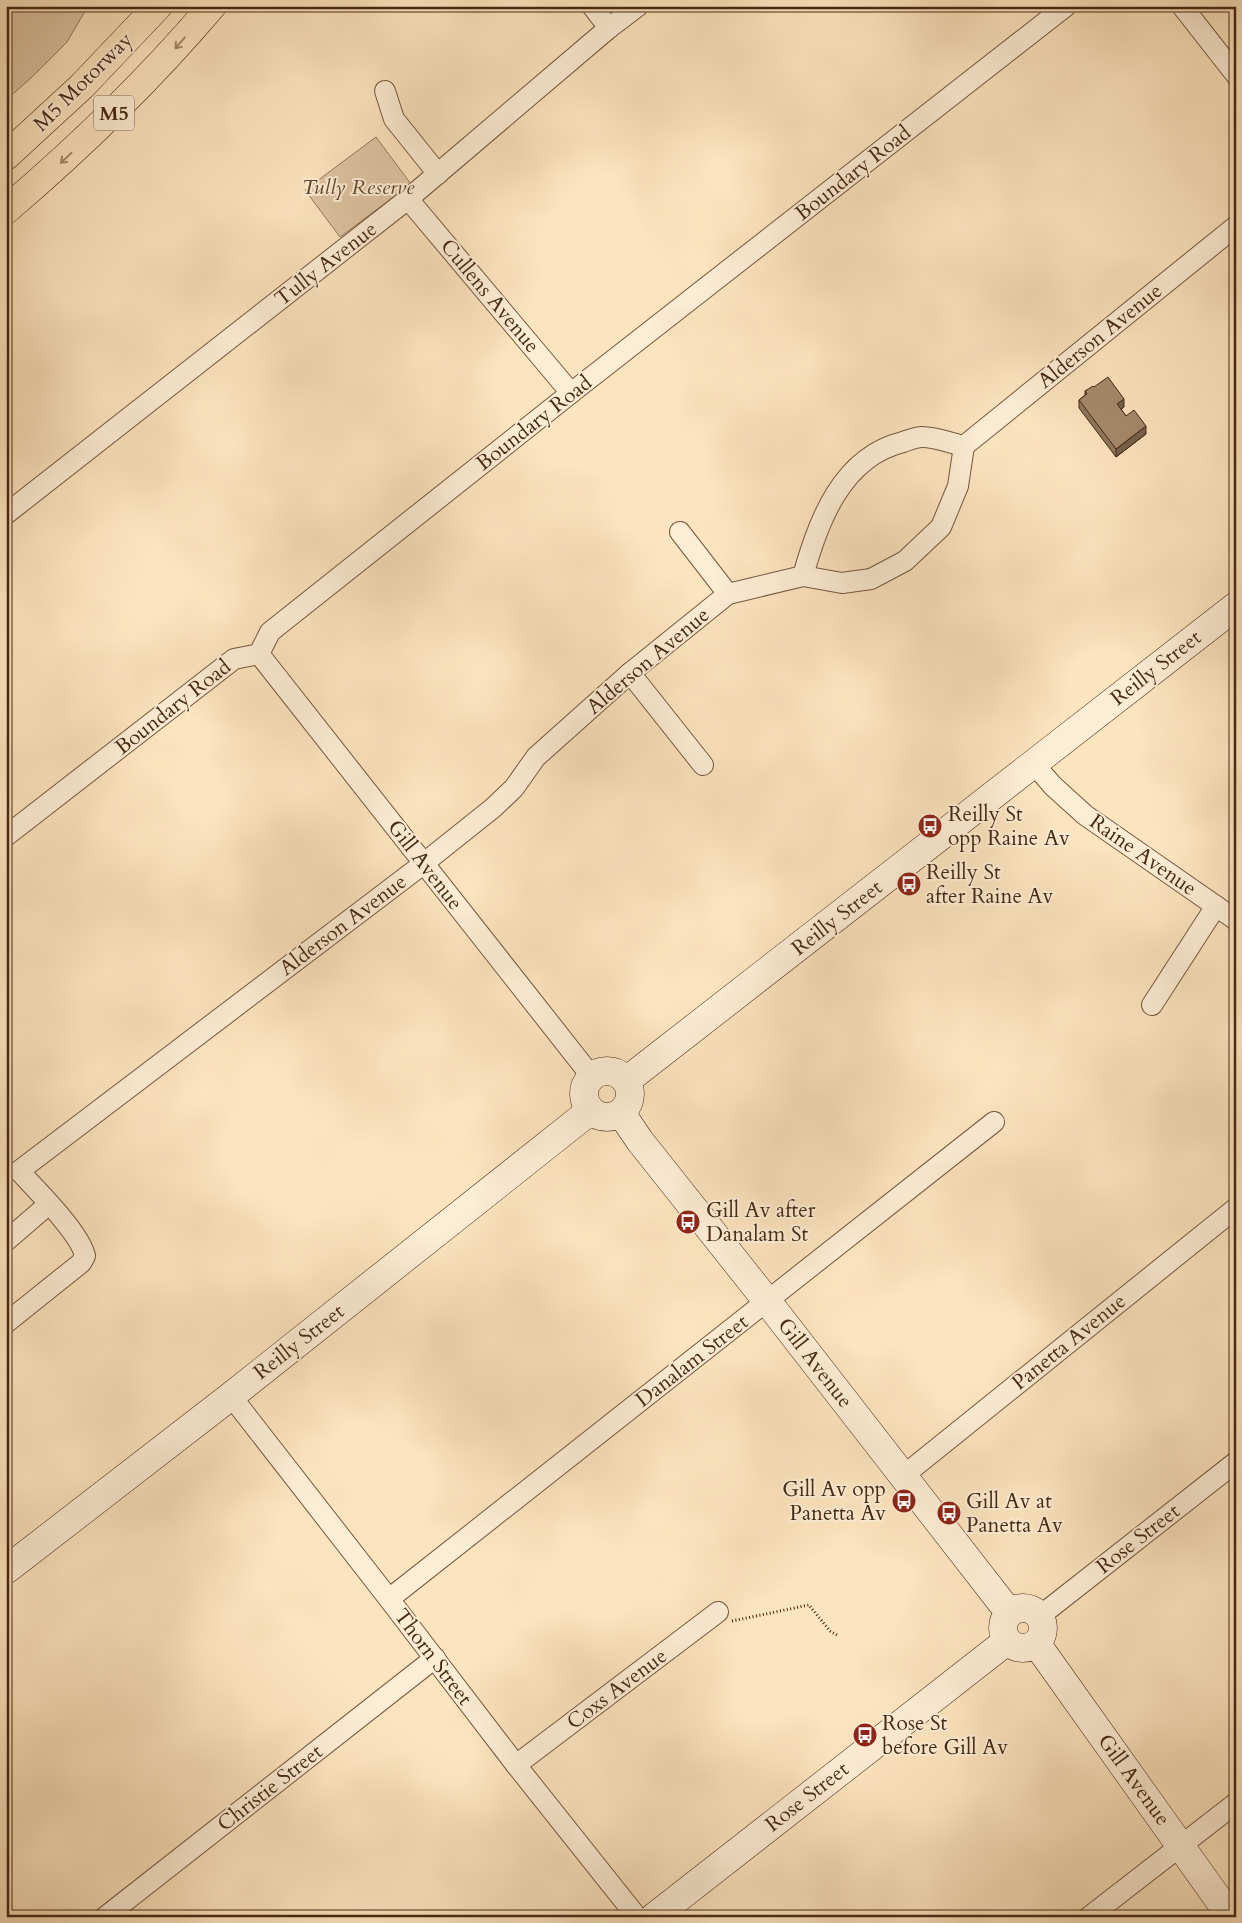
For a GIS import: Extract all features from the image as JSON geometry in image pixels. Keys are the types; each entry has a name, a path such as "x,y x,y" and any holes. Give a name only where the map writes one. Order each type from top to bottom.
{"highway":[{"name":"M5 Motorway","path":"6,156 82,86 158,6"},
{"name":"M5 Motorway","path":"6,210 60,164 113,114 170,55 212,6"}],"main road":[{"name":"Reilly Street","path":"626,1081 1236,606"},
{"path":"606,1071 621,1076 626,1081 630,1095 629,1102 620,1113 608,1118 595,1115 590,1111 586,1104 584,1090 592,1077 606,1071"},
{"name":"Reilly Street","path":"6,1570 231,1396 590,1111"},
{"name":"Gill Avenue","path":"620,1113 645,1148 1010,1612"},
{"path":"1016,1608 1029,1609 1040,1616 1043,1630 1036,1643 1024,1648 1011,1645 1006,1641 1003,1635 1003,1622 1010,1612 1016,1608"},
{"name":"Rose Street","path":"654,1917 1006,1641"},
{"name":"Gill Avenue","path":"1036,1643 1230,1917"}],"street":[{"path":"592,6 609,28"},
{"name":"Tully Avenue","path":"6,514 408,200 609,28 638,6"},
{"name":"Boundary Road","path":"6,836 234,659 259,654 270,632 571,393 1066,6"},
{"path":"1182,6 1236,75"},
{"path":"384,91 394,119 438,174"},
{"name":"Cullens Avenue","path":"408,200 571,393"},
{"name":"Alderson Avenue","path":"49,1204 19,1171 494,808 514,788 536,757 630,673 728,594 803,576 842,583 871,579 905,561 941,527 958,486 964,446 1236,226"},
{"path":"803,576 810,549 823,515 842,483 867,460 887,446 922,437 964,446"},
{"path":"680,532 728,594"},
{"name":"Gill Avenue","path":"259,654 592,1077"},
{"path":"630,673 703,765"},
{"name":"Raine Avenue","path":"1034,764 1052,786 1085,815 1236,920"},
{"path":"1152,1006 1216,906"},
{"name":"Danalam Street","path":"389,1599 994,1122"},
{"path":"6,1241 49,1204 79,1242 86,1256 81,1264 6,1323"},
{"name":"Panetta Avenue","path":"903,1476 1236,1208"},
{"name":"Thorn Street","path":"231,1396 516,1765 637,1917"},
{"name":"Rose Street","path":"1040,1616 1236,1462"},
{"name":"Coxs Avenue","path":"516,1765 718,1612"},
{"name":"Christie Street","path":"105,1917 435,1658"},
{"path":"1089,1917 1236,1803"}],"path":[{"path":"695,1629 810,1605 830,1631 837,1635"}],"green space":[{"path":"6,6 88,6 67,42 6,100"},
{"name":"Tully Reserve","path":"376,137 411,184 340,237 305,190"}],"building":[{"path":"1108,377 1124,399 1117,404 1126,416 1134,410 1146,426 1116,449 1079,400 1087,394 1085,391"}],"place":[{"name":"Reilly St opp Raine Av","path":"930,826"},
{"name":"Reilly St after Raine Av","path":"909,884"},
{"name":"Gill Av after Danalam St","path":"688,1222"},
{"name":"Gill Av opp Panetta Av","path":"904,1501"},
{"name":"Gill Av at Panetta Av","path":"949,1513"},
{"name":"Rose St before Gill Av","path":"865,1735"}]}
